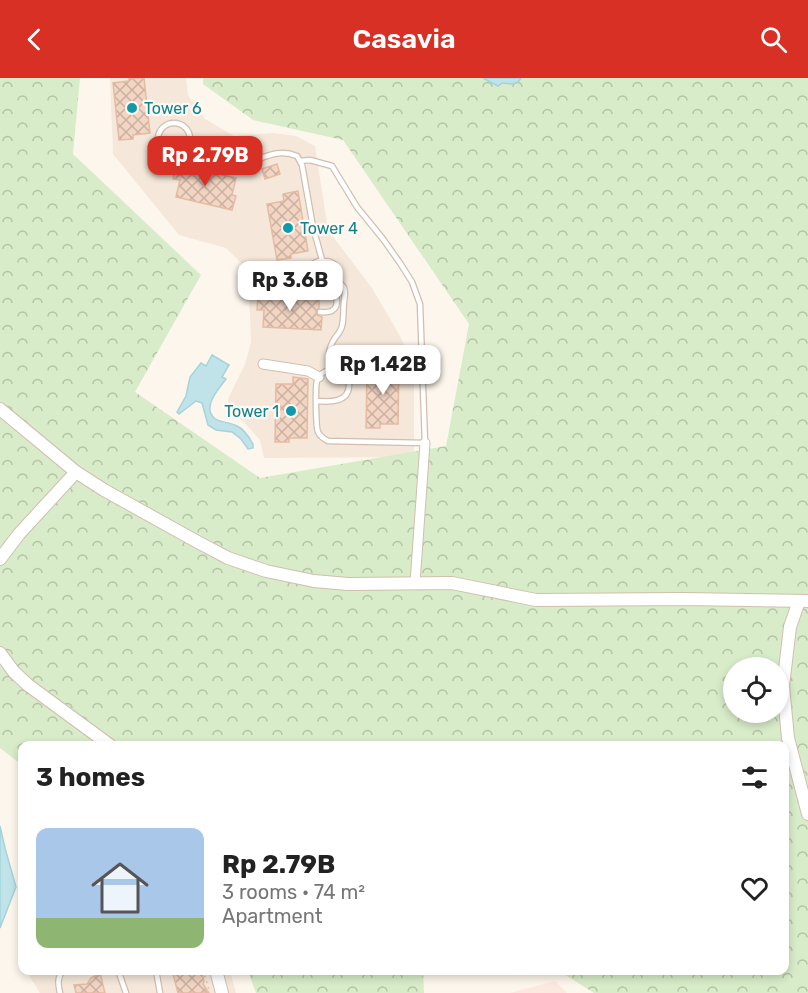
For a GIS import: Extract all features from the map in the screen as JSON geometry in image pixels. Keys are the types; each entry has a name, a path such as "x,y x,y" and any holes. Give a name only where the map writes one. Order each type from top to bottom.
{"street":[{"path":"262,364 308,371 320,377"},
{"path":"0,409 76,472 104,490 228,558 266,571 314,581 337,583 452,583 536,600 804,601 790,627 783,686 789,741"},
{"path":"415,583 425,443"},
{"path":"0,559 19,534 76,472"},
{"path":"0,653 14,672 28,685 104,741"},
{"path":"789,742 808,814"},
{"path":"217,975 222,993"}],"lane":[{"path":"170,123 178,123 186,127 190,134 190,143 185,150 178,154 169,154 162,150 158,143 158,134 162,127 170,123"},
{"path":"185,150 195,158 231,166 241,165 278,152 297,156 302,165 313,227 322,260"},
{"path":"300,161 310,160 332,166 357,207 383,239 412,282 420,304 425,443 328,441 318,434 316,426 317,380 330,370 339,370 346,374 349,380 346,395 332,402 317,401"},
{"path":"322,260 329,261 339,273 334,287 327,291 313,288 309,282 310,268 315,262 322,260"},
{"path":"330,370 328,358 330,348 342,326 345,289 338,280"},
{"path":"320,312 329,313 337,305 334,287"},
{"path":"59,975 60,993"},
{"path":"120,975 126,993"},
{"path":"157,975 159,993"}],"path":[{"path":"205,975 210,993"}],"shaded area":[{"path":"110,78 186,78 188,95 205,119 234,136 273,133 296,136 315,146 328,230 372,288 414,365 414,457 264,458 260,440 241,419 228,409 228,399 245,364 251,342 248,270 226,248 179,235 113,154"},
{"path":"29,975 231,975 236,993 40,993"},
{"path":"555,981 567,993 510,993"}],"green space":[{"path":"0,78 80,78 73,154 201,275 135,392 260,478 446,446 469,324 343,140 253,120 203,84 203,78 808,78 808,993 594,993 565,975 789,975 789,741 18,741 18,762 0,748"},
{"path":"249,975 423,975 424,993 256,993"}],"water":[{"path":"483,78 521,78 518,82 502,83 498,86"},
{"path":"212,355 229,365 222,377 226,379 211,403 211,414 216,420 242,429 253,444 253,448 248,449 232,432 216,430 208,425 202,403 196,401 179,414 177,412 186,396 190,377 201,363 206,366"},
{"path":"0,826 16,887 0,928"}],"building":[{"name":"Tower 6","path":"129,78 144,78 150,133 133,135 133,139 119,140 113,83 129,81"},
{"path":"177,164 236,178 232,195 236,196 232,210 176,197 180,180 173,179"},
{"path":"277,164 280,174 265,179 262,169"},
{"name":"Tower 4","path":"298,191 308,251 291,254 291,258 277,260 267,204 284,201 283,194"},
{"path":"258,295 319,298 319,308 316,312 322,317 321,330 263,327 264,310 257,310"},
{"path":"384,363 399,364 398,424 380,424 380,428 366,428 367,370 384,370"},
{"name":"Tower 1","path":"293,377 308,379 307,438 289,438 289,442 275,442 276,384 293,384"},
{"path":"100,975 105,993 76,993 74,985 87,984 91,978"},
{"path":"173,975 202,975 203,984 209,993 178,993"}],"place":[{"name":"Tower 6","path":"132,108"},
{"name":"Tower 4","path":"288,228"},
{"name":"Tower 1","path":"291,411"}]}
